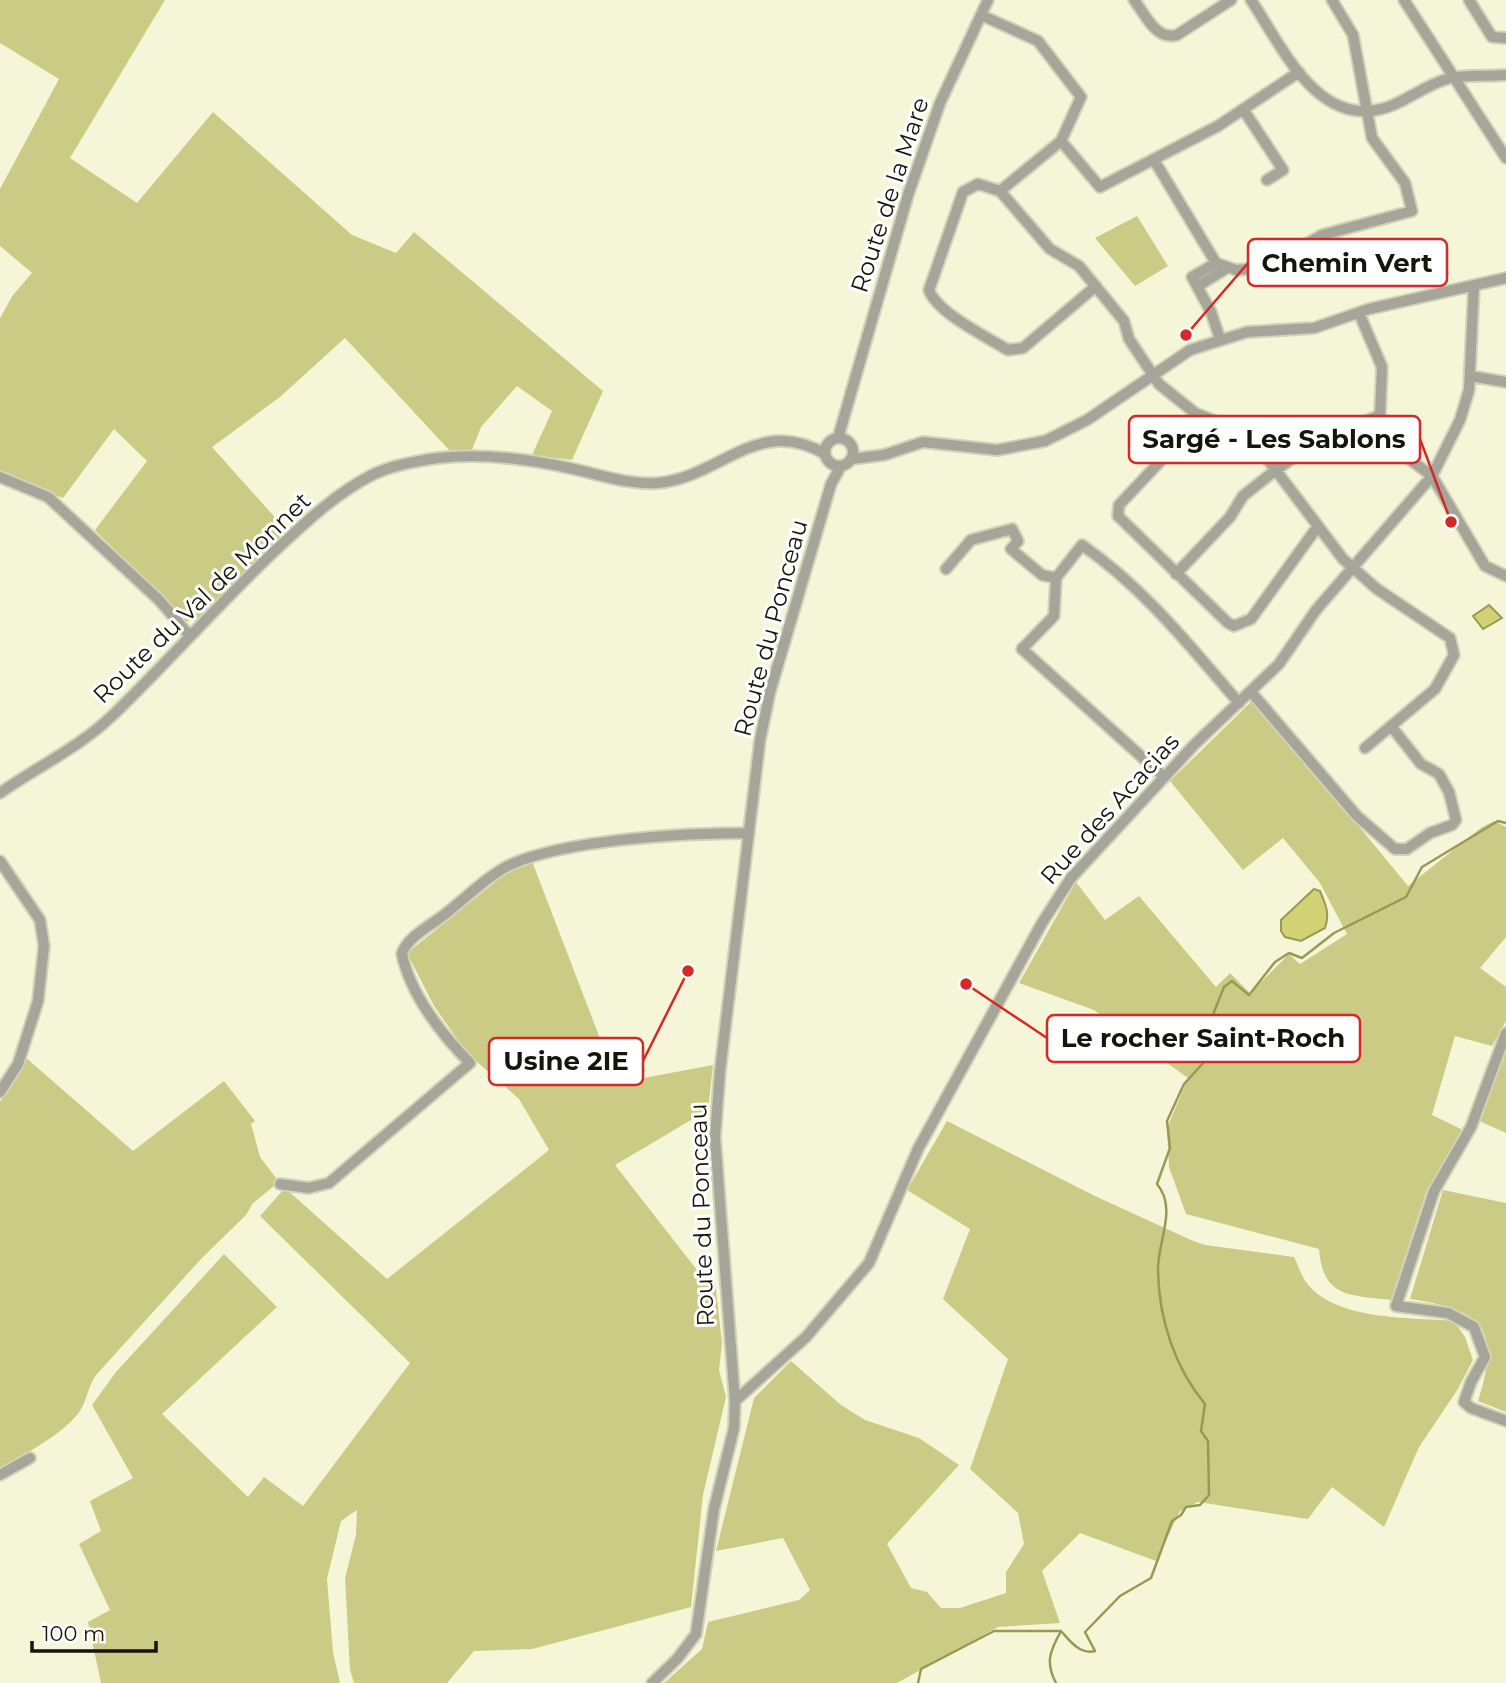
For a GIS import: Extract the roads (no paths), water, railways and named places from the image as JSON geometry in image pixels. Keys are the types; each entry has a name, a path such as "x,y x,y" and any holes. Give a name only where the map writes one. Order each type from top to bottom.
{"street":[{"name":"Route de la Mare","path":"839,451 908,195 940,103 988,0"},
{"path":"1134,0 1158,32 1169,37 1177,35 1231,0"},
{"path":"1251,0 1299,72 1329,102 1367,110 1387,107 1454,78 1506,75"},
{"path":"1220,339 1211,312 1192,277 1222,266 1246,272 1265,268 1322,235 1412,211 1405,183 1372,138 1353,35 1332,0"},
{"path":"1404,0 1506,158"},
{"path":"1469,0 1492,37 1506,37"},
{"path":"981,15 1038,41 1082,97 1061,141 1000,191"},
{"path":"1061,141 1100,187 1154,160 1243,109 1299,72"},
{"path":"1243,109 1283,170 1267,180"},
{"path":"1154,160 1222,266"},
{"path":"1096,286 1023,348 1008,351 934,301 930,285 963,192 978,184 1000,191 1050,249 1079,266 1096,286 1124,321 1129,339 1153,376 1173,397 1203,416 1247,436 1277,469 1352,568 1377,589 1446,635 1454,645 1454,655 1435,689 1364,748"},
{"path":"839,451 876,456 923,442 997,450 1045,441 1087,420 1190,350 1220,339 1255,331 1314,328 1359,313 1506,278"},
{"name":"Rue des Acacias","path":"735,1401 806,1337 869,1263 918,1149 1056,899 1101,843 1279,664 1316,610 1432,476 1460,420 1470,376 1474,285"},
{"path":"1359,313 1382,367 1380,415 1396,449 1432,476 1485,566 1506,576"},
{"path":"1470,376 1506,382"},
{"path":"1176,573 1230,517 1243,496 1277,469 1317,442 1380,415"},
{"path":"1203,416 1118,509 1121,522 1228,623 1241,625 1251,619 1318,526"},
{"name":"Route du Val de Monnet","path":"0,793 79,743 111,717 236,587 326,505 372,475 390,468 441,458 507,458 551,464 635,484 660,483 685,477 758,443 798,442 839,451"},
{"name":"Route du Ponceau","path":"652,1683 677,1659 696,1634 714,1509 734,1428 735,1401 715,1137 720,1071 749,833 770,692 839,451"},
{"path":"0,477 48,497 159,600 190,636"},
{"path":"946,569 971,540 1012,529 1017,534 1018,541 1011,549 1042,575 1056,578"},
{"path":"1164,777 1021,649 1054,615 1056,578 1082,545 1121,572 1150,601 1239,703"},
{"path":"1251,692 1357,816 1395,849 1407,849 1430,833 1452,825 1456,820 1449,792 1439,775 1420,764 1391,726"},
{"path":"280,1184 309,1188 328,1183 470,1063 428,1010 402,954 404,948 423,931 509,865 601,844 749,833"},
{"path":"0,861 40,920 44,946 38,1001 18,1064 0,1092"},
{"path":"1506,1033 1471,1127 1431,1199 1396,1306 1448,1313 1474,1327 1485,1357 1471,1382 1464,1402 1471,1408 1506,1421"},
{"path":"0,1475 30,1458"}],"waterway":[{"path":"918,1683 921,1669 994,1631 1061,1631 1080,1649 1095,1651 1085,1632 1120,1596 1151,1578 1172,1521 1181,1515 1186,1507 1200,1505 1209,1495 1208,1441 1201,1431 1205,1404 1185,1375 1165,1325 1158,1271 1166,1204 1157,1184 1170,1148 1167,1121 1184,1084 1207,1059 1214,1012 1224,987 1232,981 1249,995 1275,962 1289,953 1302,958 1334,933 1406,897 1422,867 1498,821 1506,823"},
{"path":"1056,1683 1050,1657 1061,1631"}],"place":[{"name":"Chemin Vert","path":"1186,335"},
{"name":"Sargé - Les Sablons","path":"1451,522"},
{"name":"Usine 2IE","path":"688,971"},
{"name":"Le rocher Saint-Roch","path":"966,984"}]}
